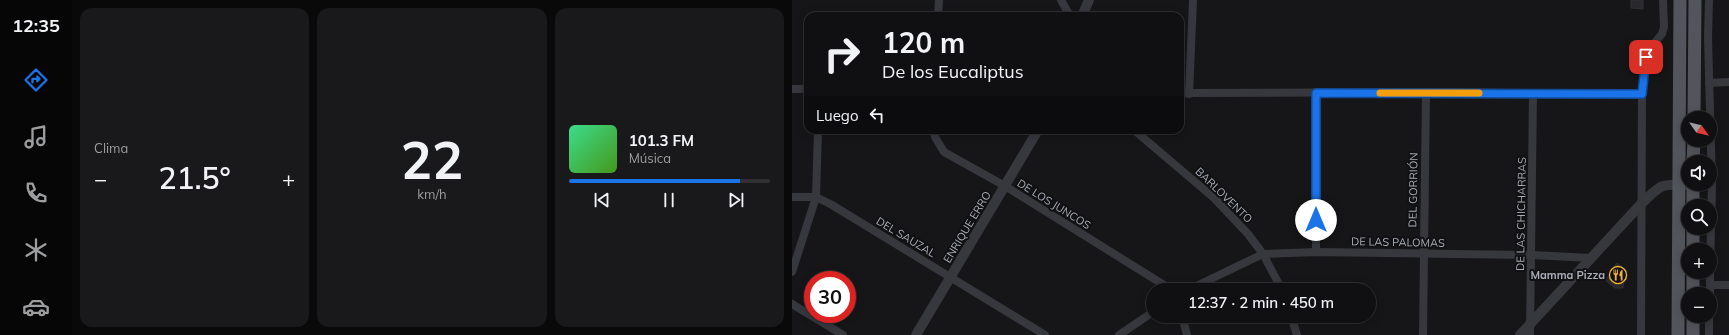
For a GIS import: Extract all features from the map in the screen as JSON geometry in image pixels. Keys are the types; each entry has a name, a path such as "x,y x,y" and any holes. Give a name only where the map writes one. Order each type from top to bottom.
{"main road":[{"path":"1678,335 1680,0"},
{"path":"1694,111 1695,0"},
{"path":"1693,323 1693,335"}],"street":[{"path":"938,12 939,0"},
{"path":"1061,0 1068,12"},
{"path":"1084,12 1088,0"},
{"path":"1193,0 1184,93 1426,92 1642,94"},
{"path":"1641,335 1642,94 1646,57 1650,48 1662,34 1664,27 1663,0"},
{"path":"1709,0 1708,38 1712,184 1711,243"},
{"path":"1695,37 1708,38"},
{"path":"1709,83 1729,82"},
{"path":"792,89 804,89"},
{"name":"DEL GORRIÓN","path":"1423,335 1426,92"},
{"path":"1316,93 1316,252"},
{"name":"DE LAS CHICHARRAS","path":"1530,330 1533,93"},
{"path":"792,272 816,197 818,134"},
{"name":"DE LOS JUNCOS","path":"935,134 944,152 1005,186 1161,283"},
{"name":"ENRIQUE ERRO","path":"916,335 1036,134"},
{"name":"BARLOVENTO","path":"1139,134 1214,198 1248,234 1263,254 1278,283"},
{"path":"1520,335 1530,330 1642,203 1661,186 1668,184 1679,185"},
{"name":"DEL SAUZAL","path":"792,197 816,197 832,205 1045,335"},
{"name":"DE LAS PALOMAS","path":"1203,283 1263,254 1316,252 1423,253 1532,255 1592,258"},
{"path":"1710,279 1710,285 1729,284"},
{"path":"792,304 843,335"},
{"path":"1118,335 1146,317"},
{"path":"1184,323 1187,335"},
{"path":"1293,323 1297,335"},
{"path":"1709,323 1709,335"}],"building":[{"path":"1631,0 1643,0 1643,9 1631,8"},
{"name":"Mamma Pizza","path":"1617,263 1627,271 1623,288 1615,288 1605,280 1614,270 1612,269"}],"slow traffic":[{"path":"1380,93 1479,93"}],"place":[{"name":"Mamma Pizza","path":"1618,275"}],"route":[{"path":"1316,220 1316,93 1410,92 1642,94 1646,57"}]}
